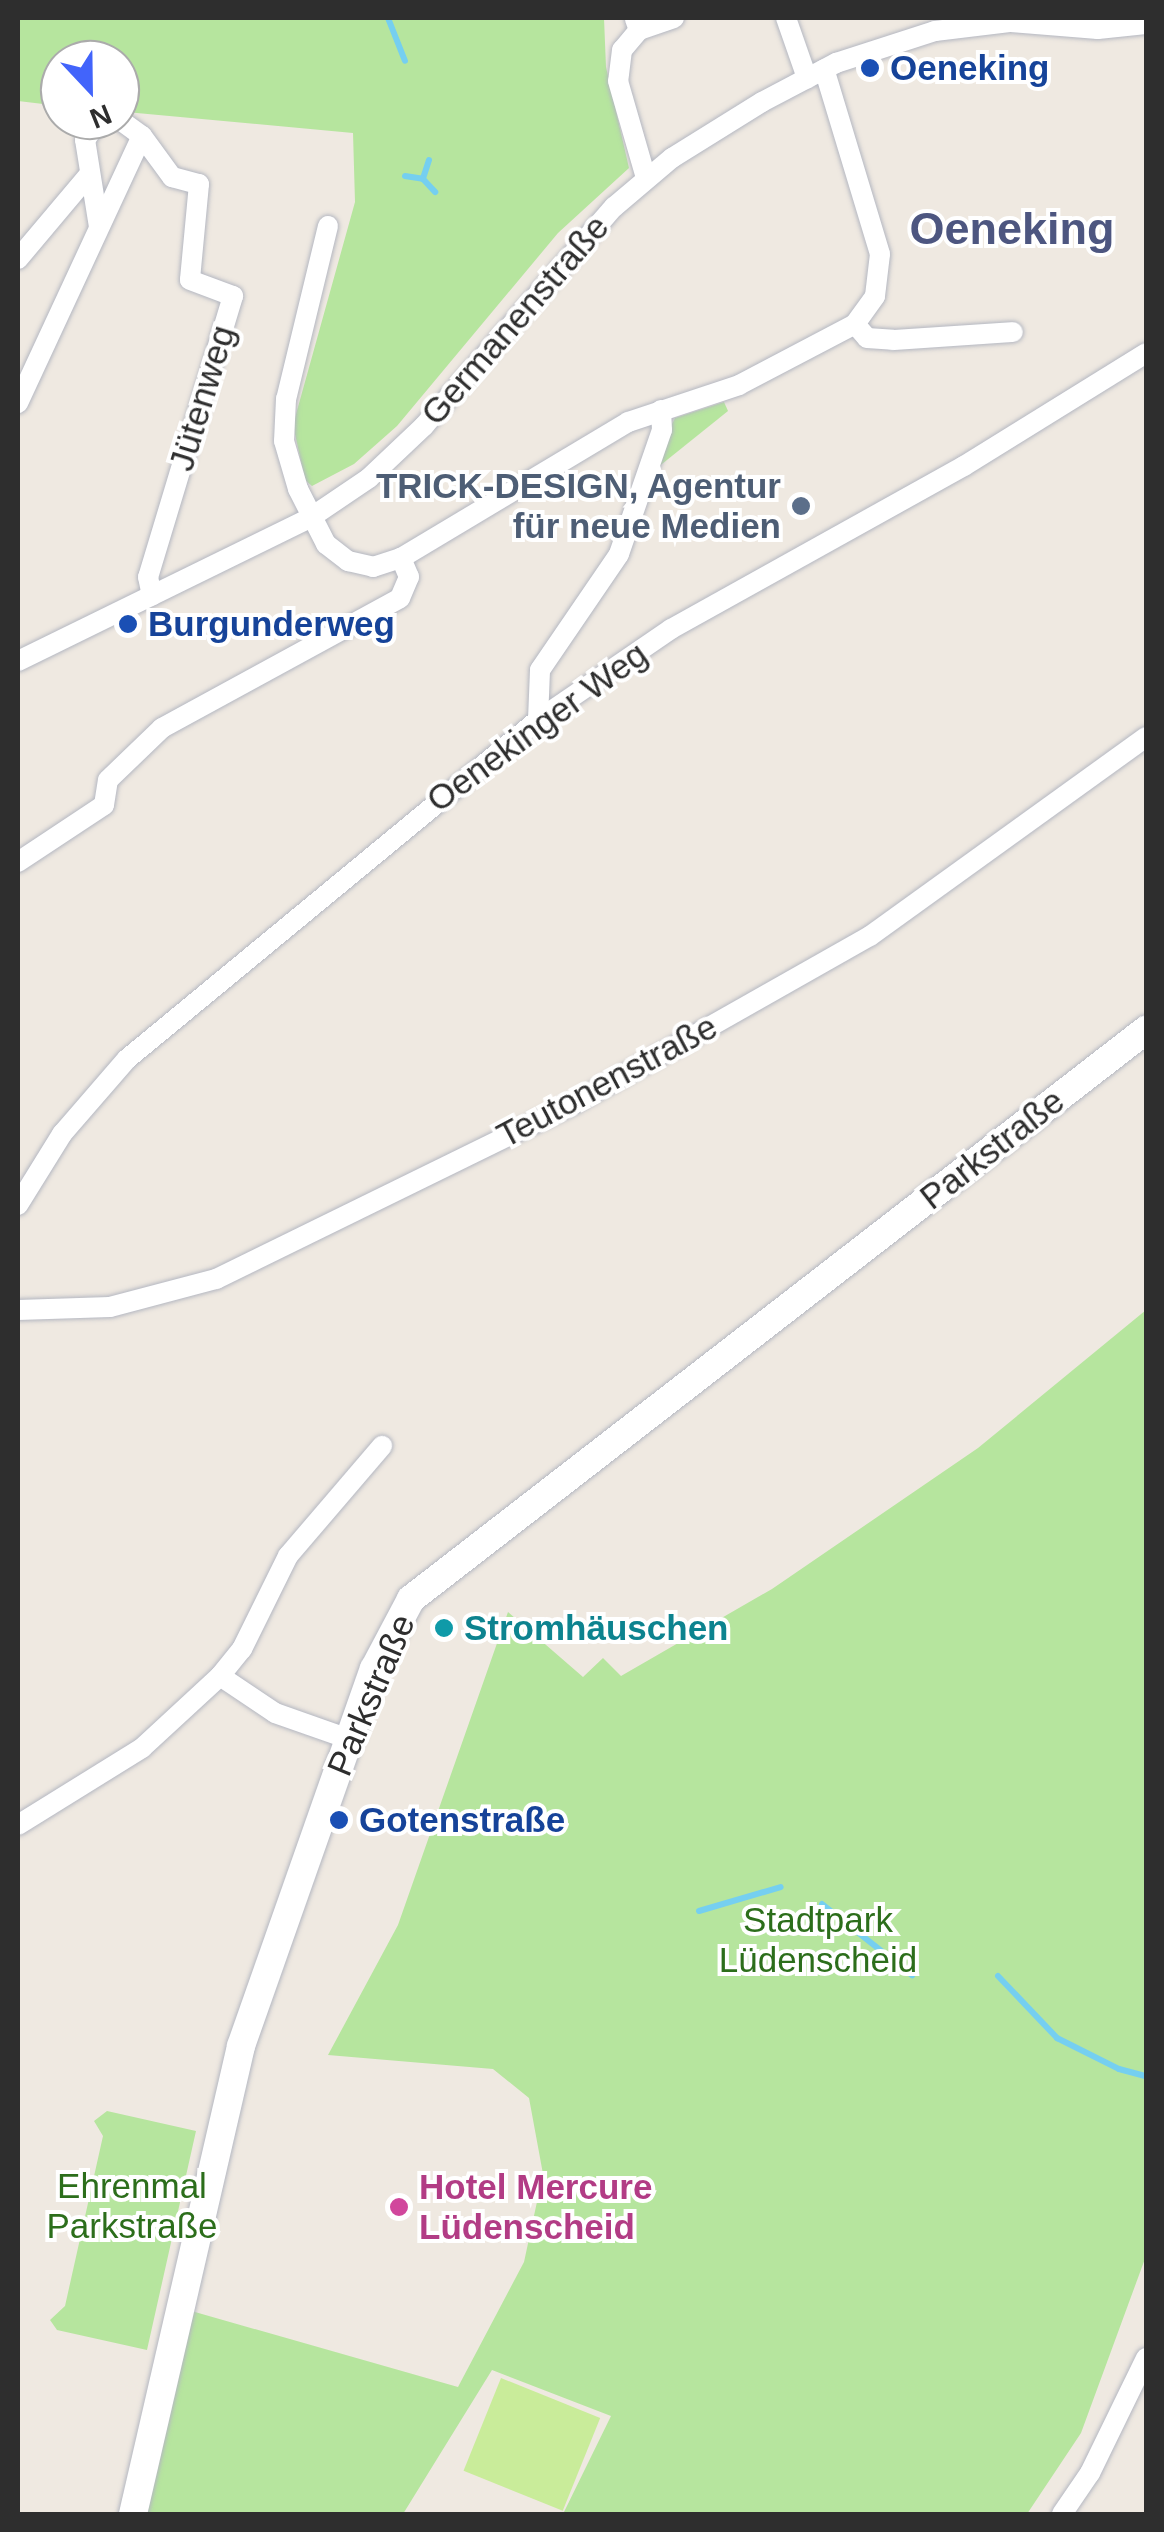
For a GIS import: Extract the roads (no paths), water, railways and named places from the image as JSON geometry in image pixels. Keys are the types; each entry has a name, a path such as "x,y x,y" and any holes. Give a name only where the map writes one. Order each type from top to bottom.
{"street":[{"path":"646,178 618,81 622,50 636,24 674,18"},
{"path":"328,226 284,424 288,461 310,518 348,561 373,567 400,558 611,431 660,410 739,385 855,324 875,296 880,254 816,74 786,18"},
{"name":"Germanenstraße","path":"18,662 310,518 369,478 424,426 560,261 646,178 704,136 816,74 952,28 1063,22 1146,24"},
{"path":"18,404 142,136"},
{"name":"Jütenweg","path":"142,136 172,176 198,184 190,280 233,296 148,578 152,596"},
{"path":"85,140 99,227"},
{"path":"18,259 88,176"},
{"path":"855,324 867,338 893,340 1013,332"},
{"name":"Oenekinger Weg","path":"18,1206 62,1134 126,1058 538,720 682,623 950,474 1146,353"},
{"path":"538,720 540,670 619,554 662,430 660,410"},
{"path":"18,862 104,805 108,780 162,728 400,598 409,577 400,558"},
{"name":"Teutonenstraße","path":"18,1310 110,1306 216,1279 573,1104 870,936 1146,738"},
{"name":"Parkstraße","path":"133,2514 241,2046 349,1739 399,1618 434,1575 1146,1030"},
{"path":"18,1825 142,1748 220,1676 242,1649 288,1556 382,1446"},
{"path":"220,1676 275,1713 349,1739"},
{"path":"1062,2514 1090,2473 1146,2358"}],"waterway":[{"path":"388,18 405,61"},
{"path":"429,160 423,179 435,192"},
{"path":"405,176 423,179"},
{"path":"699,1911 781,1887"},
{"path":"822,1904 912,1975"},
{"path":"998,1976 1057,2038 1119,2069 1146,2076"}],"place":[{"name":"Oeneking","path":"870,68"},
{"name":"TRICK-DESIGN, Agentur für neue Medien","path":"801,506"},
{"name":"Burgunderweg","path":"128,624"},
{"name":"Stromhäuschen","path":"444,1628"},
{"name":"Gotenstraße","path":"339,1820"},
{"name":"Hotel Mercure Lüdenscheid","path":"399,2207"}],"district":[{"name":"Oeneking","path":"1012,229"}],"park label":[{"name":"Stadtpark Lüdenscheid","path":"818,1940"},
{"name":"Ehrenmal Parkstraße","path":"132,2206"}]}
